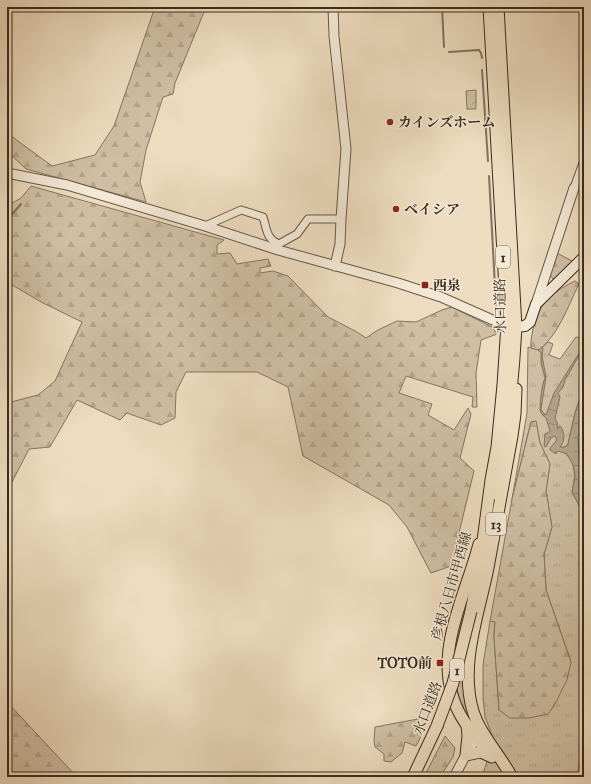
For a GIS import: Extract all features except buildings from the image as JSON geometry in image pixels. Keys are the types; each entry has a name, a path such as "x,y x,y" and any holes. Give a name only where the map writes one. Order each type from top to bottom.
{"main road":[{"name":"水口道路","path":"482,554 486,548 501,468 510,408 514,361 489,7"},
{"name":"水口道路","path":"413,777 420,766 438,726 453,683 471,611 482,554 497,447 511,325 498,7"},
{"path":"511,325 524,326 530,322 536,304 584,257"},
{"name":"彦根八日市甲西線","path":"511,775 490,751 474,716 469,698 468,668 512,436 515,414 516,372 514,361"},
{"name":"彦根八日市甲西線","path":"488,507 486,510 476,557 452,630 448,652 448,675 454,701 467,725 477,739 503,761 511,775"},
{"name":"13","path":"474,716 477,739"},
{"path":"467,725 468,736 466,755 490,751"}],"street":[{"path":"333,7 334,36 346,149 345,176 340,220 340,244 335,266"},
{"path":"536,304 584,160"},
{"path":"7,174 67,185 278,247 335,266 381,277 423,290 495,321 511,325"},
{"path":"205,226 241,210 263,217 269,237 278,247"},
{"path":"278,247 297,234 308,219 340,220"},
{"path":"454,777 477,739"}],"green space":[{"path":"155,7 206,7 175,83 173,94 163,97 146,150 140,182 146,202 26,169 7,151 7,133 52,166 95,155 114,126"},
{"path":"476,90 476,109 467,109 466,91"},
{"path":"31,186 224,240 217,245 217,254 230,253 237,264 268,259 271,266 260,268 260,273 273,271 288,276 328,317 366,338 378,330 397,321 416,322 452,307 492,327 497,334 481,340 476,373 477,407 472,407 473,397 406,376 399,393 432,404 428,415 454,430 468,408 471,414 460,458 474,471 451,566 431,573 407,527 389,505 303,456 288,387 257,372 186,372 176,392 175,418 161,425 127,413 120,420 77,400 50,447 29,449 11,484 7,485 7,403 38,395 55,381 82,322 43,303 7,282 7,206 21,198"},
{"path":"557,253 574,262 562,275 553,279 548,273"},
{"path":"575,281 579,284 558,328 539,350 531,348 533,329 543,305 553,294"},
{"path":"584,333 584,386 575,413 568,444 558,450 567,454 574,468 572,492 580,507 582,525 584,525 584,556 582,556 582,585 580,594 584,608 584,736 578,770 574,777 482,777 494,740 485,717 483,698 483,665 490,621 495,622 494,636 499,710 571,662 546,590 544,554 552,527 546,491 550,464 540,443 536,421 531,422 512,499 527,413 528,347 539,350 548,342 553,344 549,355 560,359 576,337 581,338"},
{"path":"536,421 540,443 550,464 546,491 552,527 544,554 546,590 571,662 567,680 554,706 548,714 529,718 510,718 499,710 494,636 495,622 490,621 512,499 531,422"},
{"path":"477,559 463,671 465,697 472,723 461,711 450,652"},
{"path":"7,702 77,777 7,777"},
{"path":"418,719 423,732 416,746 405,742 402,753 391,762 384,761 384,754 375,747 375,727"},
{"path":"445,736 455,748 453,757 440,777 424,777"}],"water":[{"path":"542,347 546,377 541,409 546,415 554,393 581,350 565,380 563,387 558,393 560,397 555,418 558,429 560,426 564,435 564,440 560,447 565,447 568,444 575,413 584,385 584,420 578,437 579,460 584,468 584,525 582,525 580,507 572,492 575,476 573,465 567,454 558,451 556,454 550,450 557,440 555,436 551,438 546,447 544,446 545,434 550,431 546,418 541,413 540,409 541,393 545,378 541,363 541,353 538,350"}],"waterway":[{"path":"442,7 444,47"},
{"path":"449,52 479,50 482,58"},
{"path":"482,70 488,161"},
{"path":"489,176 496,305"},
{"path":"7,220 21,204"}],"place":[{"name":"カインズホーム","path":"390,122"},
{"name":"ベイシア","path":"396,209"},
{"name":"西泉","path":"425,285"},
{"name":"TOTO前","path":"440,663"}]}
